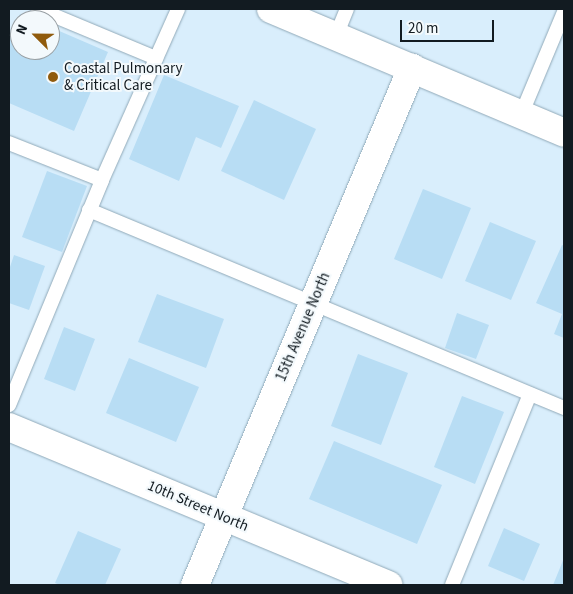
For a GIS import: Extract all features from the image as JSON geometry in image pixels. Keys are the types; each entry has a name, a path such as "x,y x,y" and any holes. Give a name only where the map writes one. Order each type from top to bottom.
{"street":[{"path":"271,9 564,133"},
{"name":"15th Avenue North","path":"195,585 412,68"},
{"name":"10th Street North","path":"9,427 388,585"}],"lane":[{"path":"38,9 156,58"},
{"path":"9,405 89,210 178,9"},
{"path":"336,36 347,9"},
{"path":"521,115 564,12"},
{"path":"9,143 102,180"},
{"path":"89,210 564,408"},
{"path":"452,585 530,394"}],"building":[{"name":"Coastal Pulmonary & Critical Care","path":"60,31 108,52 74,131 9,103 10,38 10,60 60,60"},
{"path":"164,75 239,106 221,148 196,137 179,181 129,159"},
{"path":"254,100 316,129 284,200 221,171"},
{"path":"47,171 87,186 62,252 22,237"},
{"path":"423,189 471,208 442,279 394,259"},
{"path":"490,222 536,241 511,300 465,281"},
{"path":"562,245 564,246 564,338 554,334 562,314 536,303"},
{"path":"14,255 45,266 29,310 9,303 9,270"},
{"path":"157,294 224,319 206,368 138,342"},
{"path":"457,313 489,325 476,359 445,348"},
{"path":"64,327 95,339 75,391 44,379"},
{"path":"358,354 408,373 381,445 331,426"},
{"path":"129,358 199,387 176,442 106,413"},
{"path":"462,396 504,412 475,484 434,467"},
{"path":"334,441 442,485 417,544 309,499"},
{"path":"504,528 540,544 524,581 488,566"},
{"path":"78,531 121,549 105,585 60,585 55,583"},
{"path":"564,558 564,585 553,585"}],"place":[{"name":"Coastal Pulmonary & Critical Care","path":"53,77"}]}
